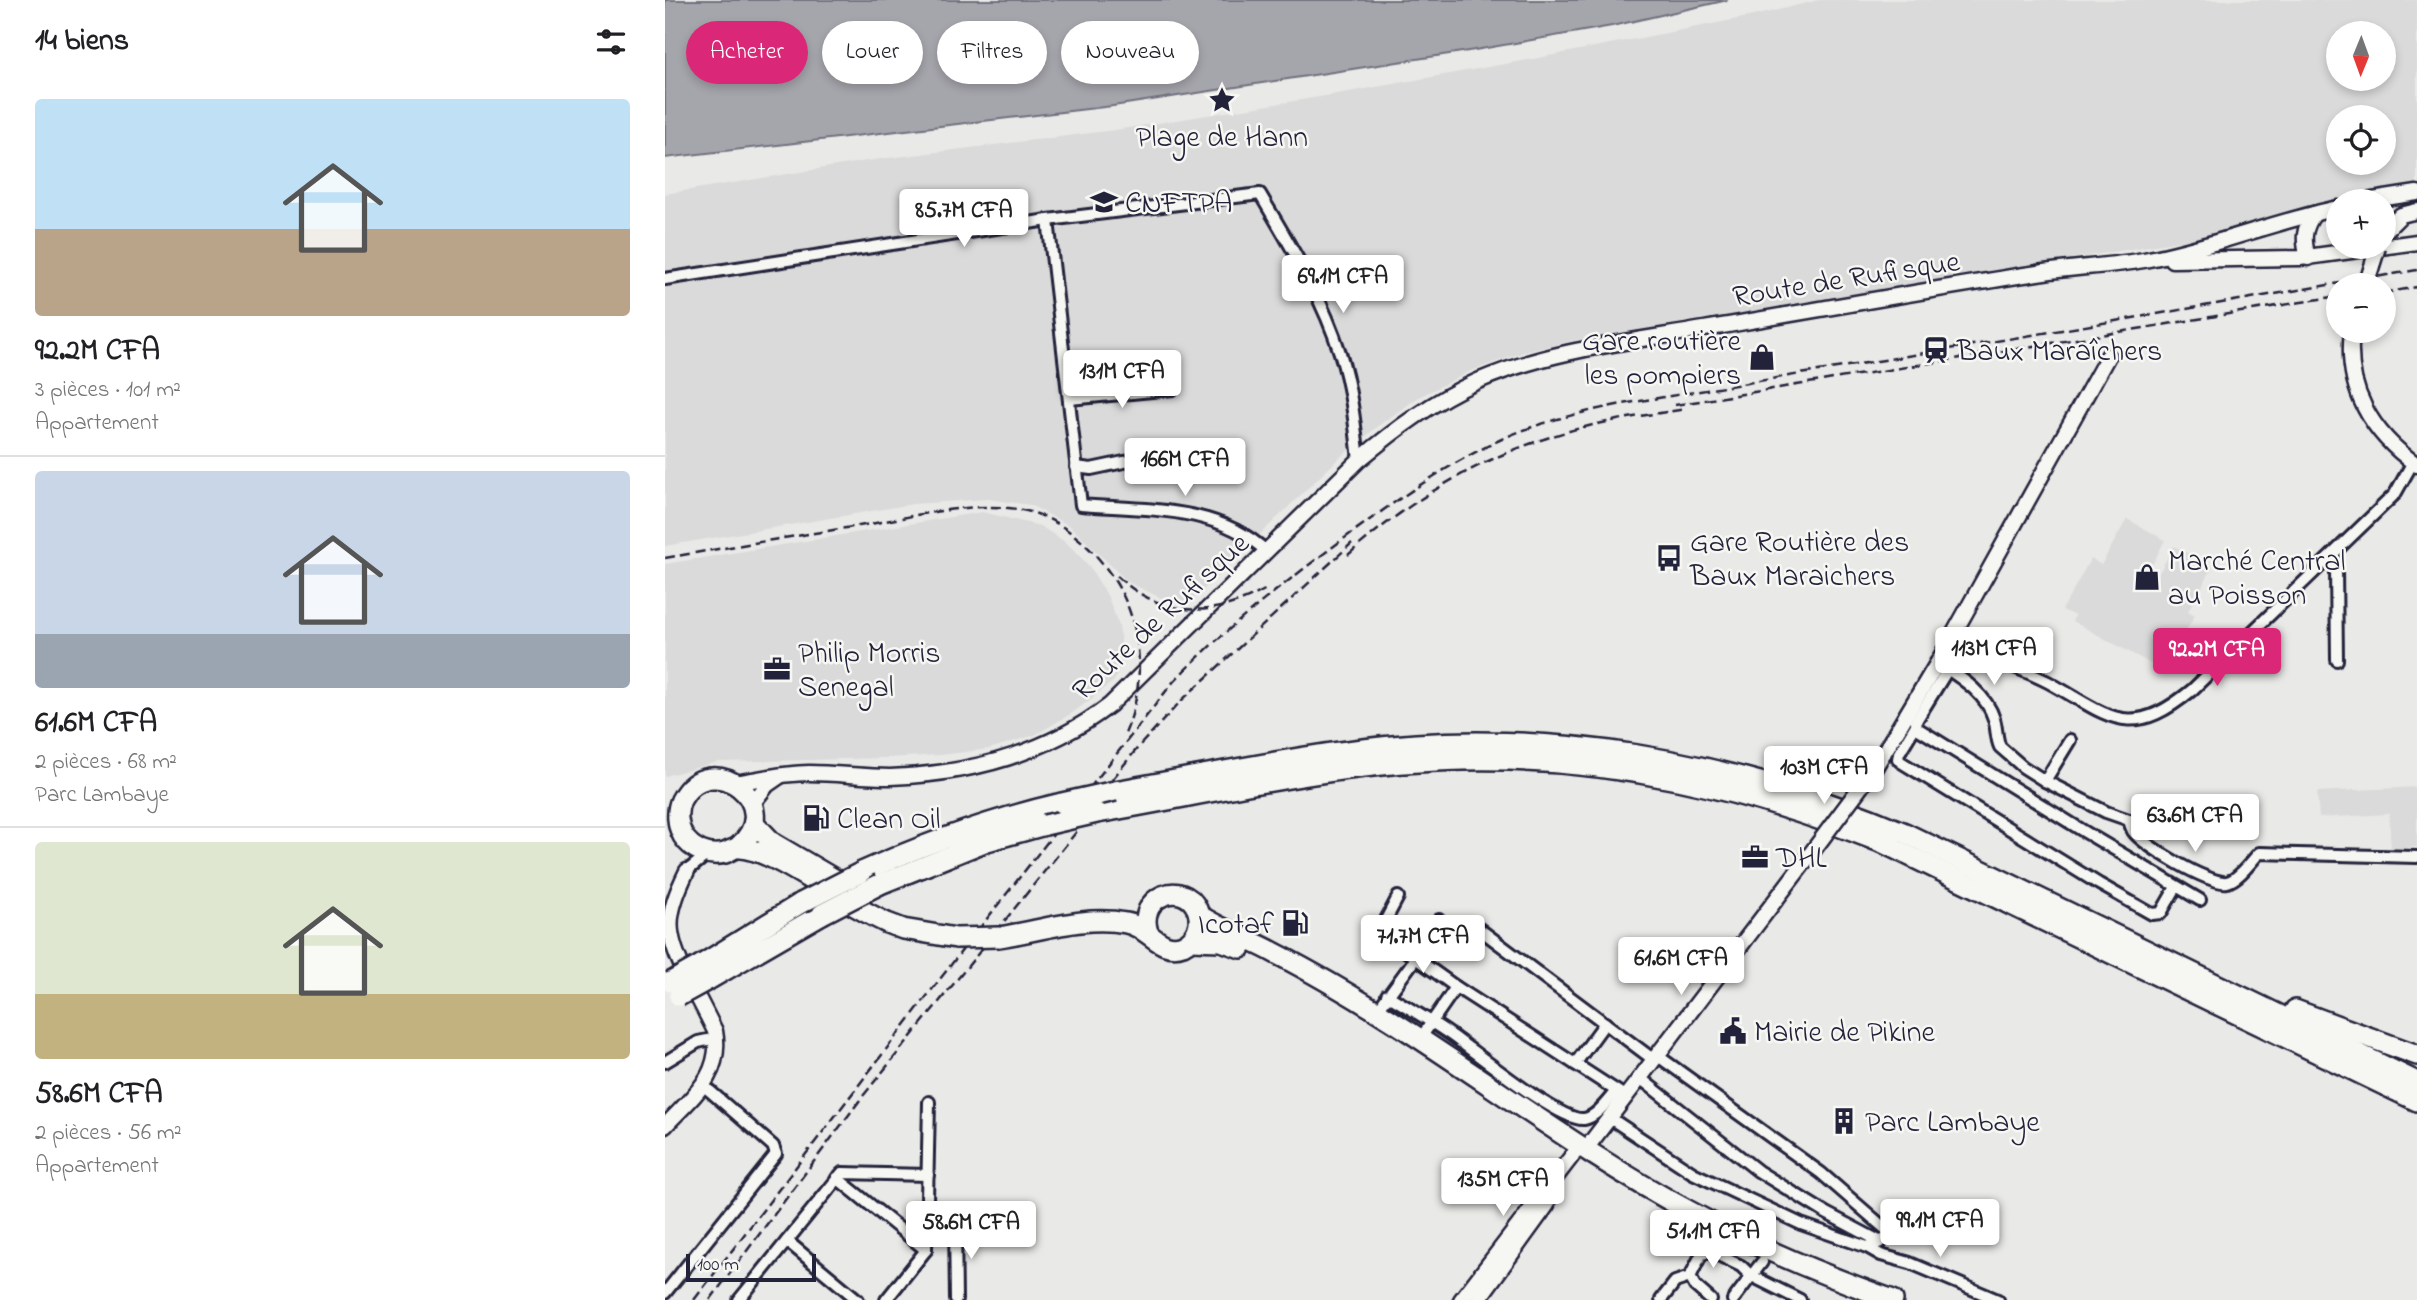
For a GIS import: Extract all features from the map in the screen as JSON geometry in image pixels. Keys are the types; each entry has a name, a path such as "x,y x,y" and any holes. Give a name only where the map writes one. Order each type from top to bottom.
{"highway":[{"path":"705,973 801,903 862,872 995,821 1115,791 1357,749 1511,743 1595,749 1672,760 1737,774 1854,812 1941,850 2417,1082"},
{"path":"670,992 880,884 975,846 1045,825 1097,813 1352,769 1462,760 1510,760 1594,766 1728,790 1883,843 2417,1101"},
{"path":"753,813 747,839 729,852 709,853 691,845 672,824 678,813 673,800 699,782 711,778 735,783 746,792 753,813 773,843 881,907 960,932"},
{"path":"738,847 769,856 887,923 903,929 1003,931 1103,922 1128,923 1149,932"},
{"path":"1003,931 1073,912 1150,905 1163,895 1179,894 1193,902 1199,915 1197,931 1191,940"},
{"path":"1150,905 1146,919 1154,940 1173,947 1191,940 1211,939 1231,944 1318,989 1756,1268 1857,1300"},
{"path":"1199,915 1382,1003 1420,1039 1579,1156 1750,1242 1893,1300"},
{"path":"2212,982 2232,983 2311,1017 2417,1055"},
{"path":"2346,1068 2366,1087 2417,1114"}],"main road":[{"path":"2396,196 2417,193"},
{"name":"Route de Rufisque","path":"735,783 807,773 888,777 953,771 1044,746 1091,720 1109,705 1359,460 1395,430 1444,398 1516,366 1579,350 2034,274 2142,260 2208,246 2326,211"},
{"path":"2396,220 2402,215 2417,211"},
{"path":"2308,258 2304,237 2306,225 2314,214"},
{"name":"Route de Rufisque","path":"2142,260 2308,258 2417,242"},
{"path":"2351,343 2353,374 2360,401 2377,428 2415,463"},
{"path":"1461,1300 1610,1118 1621,1094 1640,1078 1656,1058 1874,769 1943,666 1948,643 2108,356"},
{"path":"753,813 767,785 781,775"},
{"path":"665,1126 703,1084 714,1066 717,1038 667,936 670,910 687,870"},
{"path":"1478,1300 1579,1156"}],"street":[{"path":"665,279 1048,220 1260,194 1324,307 1341,355 1359,460"},
{"path":"1048,220 1081,505 1202,516 1231,526 1267,552"},
{"path":"1069,399 1173,389"},
{"path":"1076,467 1091,469 1171,457"},
{"path":"1948,643 2047,681 2104,715 2137,719 2155,715 2173,706 2192,690 2328,560 2395,494 2415,463"},
{"path":"2328,560 2336,568 2337,660"},
{"path":"2176,887 2161,913 2153,914 2099,884 1901,762 1899,753 1916,725 1943,666 1962,678 1987,702 1995,721 2000,747 2045,781 2106,812 2129,820 2189,826"},
{"path":"1916,725 1919,730 2200,900"},
{"path":"2045,781 2070,740"},
{"path":"2129,820 2133,831 2140,838 2168,858 2205,878 2220,882 2232,881 2259,853 2417,857"},
{"path":"687,870 691,845"},
{"path":"687,870 709,853"},
{"path":"1398,897 1381,932 1415,959 1456,987 1621,1094 1588,1118 1577,1118 1519,1086 1432,1022 1382,1003 1415,959 1439,920"},
{"path":"1474,925 1605,1023 1821,1173 1889,1232 1885,1240 1867,1247"},
{"path":"1420,1039 1456,987"},
{"path":"1575,1063 1605,1023"},
{"path":"665,1062 698,1042 717,1038"},
{"path":"1640,1078 1758,1171 1881,1242"},
{"path":"665,1293 776,1154 773,1146 703,1084"},
{"path":"885,1300 926,1250 929,1102"},
{"path":"1610,1118 1712,1183 1801,1224 1867,1247 1881,1255 1910,1263 1998,1300"},
{"path":"740,1300 842,1173 928,1175"},
{"path":"837,1178 926,1250"},
{"path":"927,1209 949,1212 955,1222 956,1300"},
{"path":"787,1241 858,1300"},
{"path":"1661,1300 1675,1282 1690,1277 1701,1255 1710,1251 1741,1266 1756,1268 1800,1300"},
{"path":"1733,1300 1756,1268"},
{"path":"1690,1277 1695,1286 1711,1300"}],"shaded area":[{"path":"665,0 1728,0 1612,26 1475,50 1113,106 665,158"},
{"path":"1819,0 2417,0 2417,202 2396,205 2396,189 2326,189 2326,217 1576,340 1524,352 1471,371 1419,397 1382,423 1338,459 1188,604 1163,599 1128,582 1070,526 1030,505 988,499 913,504 665,546 665,194 873,160 1115,130 1533,59 1753,16"},
{"path":"982,512 1040,526 1067,543 1089,566 1107,595 1119,626 1123,658 1114,681 1074,712 1035,735 989,749 888,758 718,762 665,776 665,564"},
{"path":"2127,519 2165,540 2143,583 2151,587 2174,546 2213,567 2188,611 2195,615 2165,665 2160,663 2157,667 2072,621 2075,616 2062,610 2091,558 2101,565"},
{"path":"2417,787 2417,847 2391,849 2389,814 2319,818 2317,792"}],"railway":[{"path":"694,1300 960,953 1174,681 1213,643 1276,590 1361,526 1441,472 1518,432 1560,418 1617,405 2417,270"},
{"path":"2396,291 2417,287"},
{"path":"1675,405 2326,298"},
{"path":"1348,555 1418,501 1495,458 1583,427 1686,409"},
{"path":"665,558 948,510 994,507 1037,514 1065,528 1090,549 1111,575 1126,602 1136,635 1139,669 1135,703 1124,736"},
{"path":"1093,803 1140,745 1181,701 1352,543"},
{"path":"1117,576 1153,600 1171,607 1190,609 1229,605 1268,588"},
{"path":"710,1300 863,1096 1103,799"}],"place":[{"name":"Plage de Hann","path":"1222,100"},
{"name":"CNFTPA","path":"1104,202"},
{"name":"Baux Maraîchers","path":"1936,350"},
{"name":"Gare routière les pompiers","path":"1762,357"},
{"name":"Gare Routière des Baux Maraichers","path":"1669,558"},
{"name":"Marché Central au Poisson","path":"2147,577"},
{"name":"Philip Morris Senegal","path":"777,669"},
{"name":"Clean Oil","path":"816,818"},
{"name":"DHL","path":"1755,857"},
{"name":"Icotaf","path":"1295,923"},
{"name":"Mairie de Pikine","path":"1733,1031"},
{"name":"Parc Lambaye","path":"1844,1121"}]}
